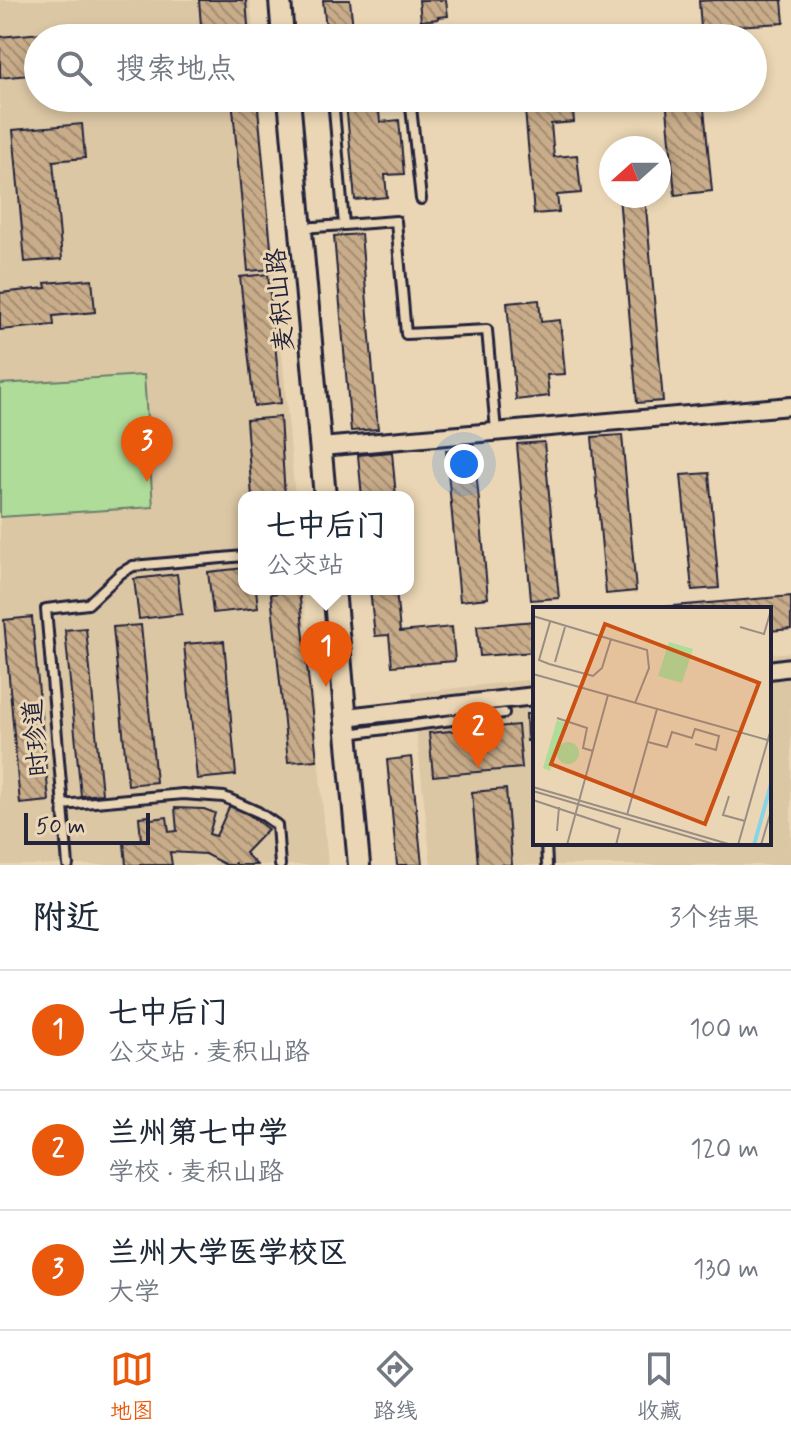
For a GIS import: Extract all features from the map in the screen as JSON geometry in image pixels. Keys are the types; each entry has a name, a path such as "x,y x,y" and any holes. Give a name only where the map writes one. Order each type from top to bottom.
{"street":[{"path":"280,0 282,24"},
{"name":"麦积山路","path":"290,112 325,491"},
{"path":"321,447 791,406"},
{"path":"335,595 359,865"},
{"path":"771,670 791,667"},
{"path":"346,726 533,696"}],"lane":[{"path":"334,112 344,225"},
{"path":"412,112 421,199"},
{"path":"301,228 396,221 406,334 487,330 496,431"},
{"name":"时珍道","path":"68,865 46,609 88,604 133,566 238,557"},
{"path":"346,726 504,713"},
{"path":"62,805 183,794 224,797 258,812 277,825 280,865"},
{"path":"546,845 547,865"}],"shaded area":[{"path":"0,0 250,0 253,24 24,24 24,112 260,112 294,491 238,491 238,595 304,595 328,865 0,865"},
{"path":"791,652 791,865 431,865 412,693 533,679 533,845 771,845 771,654"}],"green space":[{"path":"144,375 153,507 0,517 0,384"}],"building":[{"path":"199,0 246,0 248,24 201,24"},
{"path":"323,0 350,0 353,24 326,24"},
{"path":"419,0 446,0 448,16 421,21"},
{"path":"782,0 784,23 701,24 699,1"},
{"path":"24,35 24,75 0,78 0,37"},
{"path":"233,112 258,112 273,269 248,271"},
{"path":"347,112 379,112 380,122 399,120 404,174 385,175 387,197 355,200"},
{"path":"525,112 573,112 574,122 551,124 554,157 577,155 581,193 557,195 559,212 534,214"},
{"path":"667,112 704,112 712,191 675,195"},
{"path":"82,124 85,158 53,161 62,259 25,262 13,130"},
{"path":"620,208 646,208 663,401 637,403"},
{"path":"361,234 378,429 351,431 334,236"},
{"path":"268,274 281,403 254,406 240,277"},
{"path":"92,279 95,312 53,316 54,325 0,330 0,293 46,288 45,283"},
{"path":"539,300 541,322 560,320 565,374 547,375 549,396 516,400 507,303"},
{"path":"280,417 285,491 252,491 246,420"},
{"path":"622,435 636,591 606,594 592,437"},
{"path":"544,442 559,598 531,600 517,444"},
{"path":"474,448 488,598 460,601 446,450"},
{"path":"392,452 395,491 361,491 358,455"},
{"path":"709,473 719,588 692,590 681,475"},
{"path":"238,569 238,595 257,595 258,608 213,613 208,572"},
{"path":"177,574 182,614 139,619 134,579"},
{"path":"271,595 300,595 317,760 288,762"},
{"path":"371,595 397,595 400,632 452,627 455,661 392,666 389,635 375,636"},
{"path":"791,596 791,629 771,631 771,607 663,607"},
{"path":"32,617 49,801 20,804 4,620"},
{"path":"533,621 533,652 480,656 477,626"},
{"path":"141,625 156,782 128,785 113,627"},
{"path":"86,628 102,794 81,796 65,630"},
{"path":"224,641 236,775 197,779 184,644"},
{"path":"526,714 533,714 533,741 527,741"},
{"path":"518,725 522,768 433,776 429,733"},
{"path":"411,757 422,865 397,865 387,760"},
{"path":"506,789 512,865 478,865 472,792"},
{"path":"230,805 268,829 245,853 257,865 226,865 205,854 170,852 172,865 126,865 124,843 141,840 139,817 167,817 169,832 177,831 175,808 204,809 215,813 209,834 216,836"}],"place":[{"name":"兰州大学医学校区","path":"147,482"},
{"name":"七中后门","path":"326,687"},
{"name":"兰州第七中学","path":"478,768"}]}
